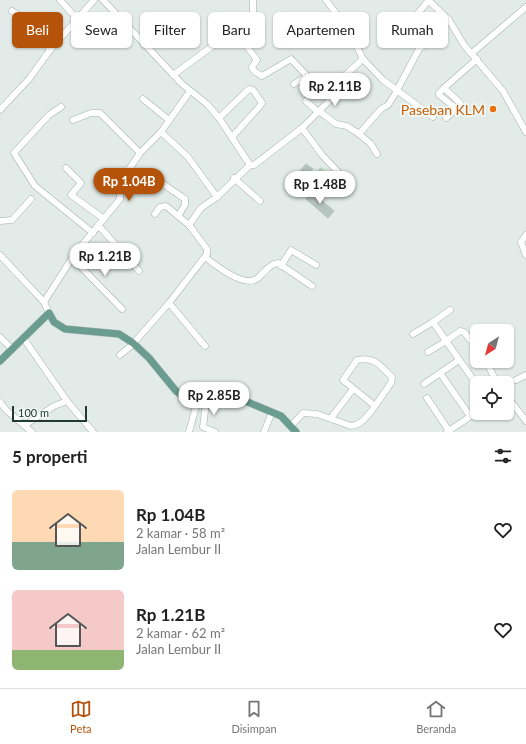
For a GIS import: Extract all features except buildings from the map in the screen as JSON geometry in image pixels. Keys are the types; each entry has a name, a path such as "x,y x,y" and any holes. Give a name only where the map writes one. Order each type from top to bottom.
{"main road":[{"path":"0,361 49,313 54,322 65,329 119,334 133,343 149,358 176,391 188,400 197,403 206,403 231,397 238,398 281,416 293,429"}],"street":[{"path":"60,0 71,12"},
{"path":"84,12 94,0"},
{"path":"103,0 140,40"},
{"path":"253,0 253,12"},
{"path":"326,0 348,29 363,59 383,80 398,89 433,117"},
{"path":"419,12 428,0 449,20 464,45 503,91 526,132"},
{"path":"472,53 526,7"},
{"path":"12,11 30,22 50,50"},
{"path":"359,134 380,109 388,105 420,49 449,20"},
{"path":"0,110 29,79 50,50 71,28"},
{"path":"148,48 173,75 207,104 219,118 250,165"},
{"path":"173,75 210,48"},
{"path":"248,48 257,60 252,66 253,70 262,76 291,59 308,77 294,84"},
{"path":"189,225 201,208 217,197 234,178 250,165 254,165 302,128 319,112 336,94 332,87 363,59"},
{"path":"446,118 460,106 460,102 444,88 477,59"},
{"path":"219,118 249,89 253,90 259,97 262,103 260,106 232,137"},
{"path":"44,302 74,255 120,199 120,183 140,153 161,132 190,91"},
{"path":"142,99 169,120"},
{"path":"306,101 336,124 347,126 359,134 371,144 377,154"},
{"path":"61,107 49,115 14,153 36,186 93,233"},
{"path":"73,120 91,113 100,113 140,153"},
{"path":"302,128 322,155 341,175"},
{"path":"161,132 188,157 203,175 217,197"},
{"path":"66,168 81,183 71,195 104,219"},
{"path":"129,169 155,186 163,184 185,199 185,205 178,216"},
{"path":"234,178 260,201"},
{"path":"0,221 12,220 31,198"},
{"path":"120,355 133,343 169,303 208,254 208,249 189,225 166,206 160,207 155,214"},
{"path":"98,225 139,271"},
{"path":"526,235 521,242 526,255"},
{"path":"281,266 291,250 316,265"},
{"path":"0,255 44,302 49,313"},
{"path":"74,255 82,268 122,309"},
{"path":"205,257 226,273 248,281 257,280 275,263 312,286"},
{"path":"169,303 205,346"},
{"path":"413,334 450,310"},
{"path":"433,322 471,376"},
{"path":"428,352 460,331 464,332 470,339"},
{"path":"0,337 12,350"},
{"path":"24,339 67,401 93,432"},
{"path":"293,429 303,413 317,414 347,425 356,426 368,416 375,406 391,383 392,377 372,359 366,358 357,360 343,380 375,406"},
{"path":"424,384 460,360"},
{"path":"426,398 448,431 470,416 440,373"},
{"path":"516,380 526,375"},
{"path":"331,418 353,389"},
{"path":"25,425 54,406 67,401"},
{"path":"0,402 3,411 25,425 32,432"},
{"path":"189,432 197,403"},
{"path":"206,403 203,427 215,432"},
{"path":"514,405 526,421"},
{"path":"264,431 272,412"}],"green space":[{"path":"321,167 328,174 315,189 307,183"}],"place":[{"name":"Paseban KLM","path":"493,109"}]}
